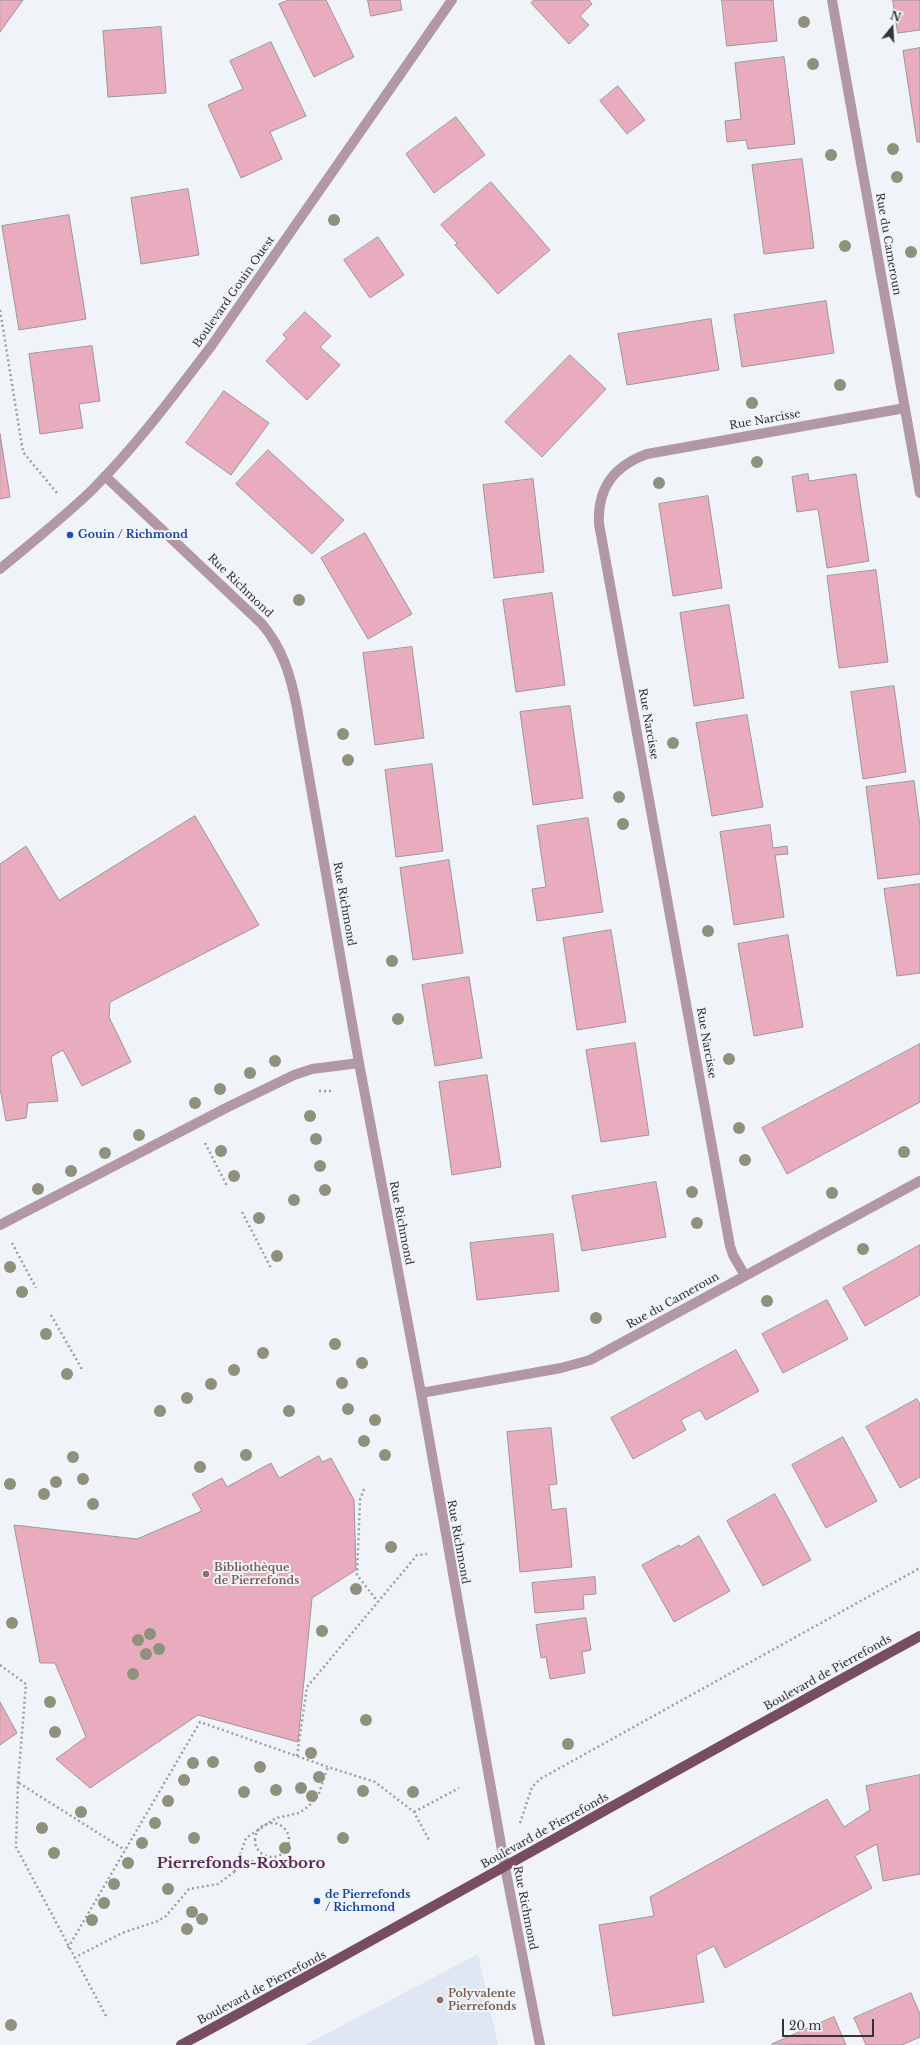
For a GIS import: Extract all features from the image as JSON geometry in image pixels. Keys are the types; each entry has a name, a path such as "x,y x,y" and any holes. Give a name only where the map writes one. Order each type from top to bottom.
{"main road":[{"name":"Boulevard de Pierrefonds","path":"181,2045 920,1636"}],"street":[{"name":"Boulevard Gouin Ouest","path":"0,569 78,503 105,476 150,424 212,345 452,0"},
{"name":"Rue du Cameroun","path":"832,0 920,493"},
{"name":"Rue Narcisse","path":"744,1274 733,1255 730,1246 599,524 600,503 608,482 615,472 635,458 648,454 905,408"},
{"name":"Rue Richmond","path":"105,476 248,610 271,634 284,658 291,679 359,1063 421,1393 505,1867 540,2045"},
{"path":"0,1225 228,1107 294,1075 312,1069 359,1063"},
{"name":"Rue du Cameroun","path":"421,1393 561,1368 590,1360 744,1274 920,1181"}],"path":[{"path":"0,310 23,452 57,493"},
{"path":"211,1140 205,1143 227,1186"},
{"path":"242,1212 271,1268"},
{"path":"12,1243 36,1288"},
{"path":"51,1315 83,1371"},
{"path":"364,1489 360,1500 357,1575 378,1602"},
{"path":"297,1756 307,1687 417,1555"},
{"path":"532,1787 540,1779 667,1707 758,1660 792,1638 920,1568"},
{"path":"0,1665 26,1684 18,1782 16,1847 68,1948 106,2016"},
{"path":"68,1948 200,1722 374,1782 414,1812 429,1840"},
{"path":"234,1872 246,1838 260,1827 276,1818 299,1813 309,1806 318,1796 328,1767"},
{"path":"18,1782 125,1850"},
{"path":"414,1812 459,1788"},
{"path":"74,1958 122,1933 158,1921 166,1916 189,1889 218,1884 234,1872 264,1855 276,1856 285,1851 288,1846 288,1835 281,1826 276,1823 270,1823 260,1827 256,1837 257,1847 264,1855"}],"shaded area":[{"name":"Polyvalente Pierrefonds","path":"478,1954 498,2045 305,2045"}],"building":[{"path":"0,0 23,0 0,32"},
{"path":"289,0 326,0 354,57 314,77 279,4"},
{"path":"368,0 400,0 402,10 371,16"},
{"path":"534,0 589,0 592,4 580,16 589,25 569,44 531,3"},
{"path":"722,0 773,0 777,41 727,46"},
{"path":"893,0 920,0 920,30 898,33"},
{"path":"161,27 166,93 108,97 103,31"},
{"path":"271,42 306,116 270,132 282,159 241,178 208,105 243,89 230,61"},
{"path":"920,48 920,142 917,142 903,51"},
{"path":"784,57 795,144 748,149 746,140 727,142 725,121 741,119 735,63"},
{"path":"618,86 645,120 627,134 600,101"},
{"path":"456,117 485,155 434,193 406,154"},
{"path":"802,159 814,248 764,254 752,165"},
{"path":"491,182 550,250 498,294 455,245 457,243 441,225"},
{"path":"188,189 199,255 141,264 131,198"},
{"path":"69,215 86,319 19,330 2,226"},
{"path":"378,237 404,275 370,298 344,260"},
{"path":"826,301 834,353 742,367 734,315"},
{"path":"305,312 331,336 320,347 340,365 307,400 266,361 287,338 283,335"},
{"path":"711,319 719,370 627,385 618,334"},
{"path":"92,346 100,401 79,404 83,428 40,434 29,354"},
{"path":"570,355 606,389 542,457 505,422"},
{"path":"224,391 269,423 231,475 186,443"},
{"path":"0,434 10,497 0,499"},
{"path":"268,450 344,520 312,554 236,484"},
{"path":"808,474 809,481 856,474 869,561 827,568 818,509 797,512 792,477"},
{"path":"533,479 544,572 494,578 483,485"},
{"path":"708,496 722,588 673,596 659,504"},
{"path":"365,533 412,614 368,639 321,558"},
{"path":"876,570 888,662 839,668 827,576"},
{"path":"552,593 565,685 516,692 503,600"},
{"path":"729,605 744,698 694,706 680,613"},
{"path":"412,647 424,738 375,745 363,653"},
{"path":"894,686 906,772 863,779 851,692"},
{"path":"570,706 583,798 533,805 520,712"},
{"path":"747,715 763,807 712,816 696,723"},
{"path":"432,764 443,851 396,857 385,770"},
{"path":"914,781 920,826 920,874 878,879 866,787"},
{"path":"195,816 259,925 110,1002 109,1017 131,1062 82,1086 63,1050 51,1057 58,1101 28,1103 26,1118 6,1121 0,1088 0,864 26,846 59,900"},
{"path":"588,818 603,912 537,921 532,889 546,887 537,826"},
{"path":"770,825 773,848 787,846 788,854 775,855 784,917 734,925 720,832"},
{"path":"449,860 463,953 413,960 400,868"},
{"path":"920,884 920,973 897,976 884,889"},
{"path":"611,930 626,1022 577,1030 563,938"},
{"path":"788,935 803,1027 754,1036 738,944"},
{"path":"469,977 482,1058 435,1066 422,985"},
{"path":"635,1043 649,1135 601,1142 586,1050"},
{"path":"920,1044 920,1102 787,1174 762,1128"},
{"path":"487,1075 501,1167 452,1175 439,1082"},
{"path":"656,1182 666,1237 582,1251 572,1196"},
{"path":"553,1234 559,1291 477,1300 470,1243"},
{"path":"920,1245 920,1295 865,1326 843,1288"},
{"path":"827,1300 848,1339 783,1373 762,1334"},
{"path":"736,1350 759,1391 706,1420 700,1410 681,1420 686,1430 633,1459 611,1418"},
{"path":"917,1399 920,1404 920,1477 900,1488 866,1427"},
{"path":"551,1428 557,1484 549,1485 552,1510 566,1508 572,1567 520,1572 507,1432"},
{"path":"843,1437 877,1501 826,1528 792,1465"},
{"path":"319,1456 322,1462 331,1458 354,1500 356,1570 312,1598 298,1742 198,1715 90,1788 56,1759 86,1737 55,1663 40,1663 14,1525 137,1539 202,1511 192,1494 222,1478 227,1487 271,1463 279,1478"},
{"path":"775,1494 811,1560 763,1586 727,1521"},
{"path":"699,1536 730,1591 674,1622 642,1565"},
{"path":"595,1577 596,1594 583,1595 584,1609 535,1613 532,1583"},
{"path":"586,1618 591,1650 582,1652 585,1673 550,1679 546,1657 541,1658 536,1625"},
{"path":"0,1702 17,1733 0,1745"},
{"path":"920,1775 920,1874 883,1881 877,1844 855,1856 872,1888 725,1968 714,1946 696,1955 704,2002 613,2016 599,1925 654,1916 650,1897 827,1799 844,1827 870,1810 866,1786"},
{"path":"911,1993 920,2014 920,2037 902,2045 866,2045 854,2018"},
{"path":"834,2017 846,2045 772,2044"}],"place":[{"name":"Gouin / Richmond","path":"70,535"},
{"name":"Bibliothèque de Pierrefonds","path":"206,1574"},
{"name":"de Pierrefonds / Richmond","path":"317,1901"},
{"name":"Polyvalente Pierrefonds","path":"440,2000"}],"district":[{"name":"Pierrefonds-Roxboro","path":"241,1864"}]}
